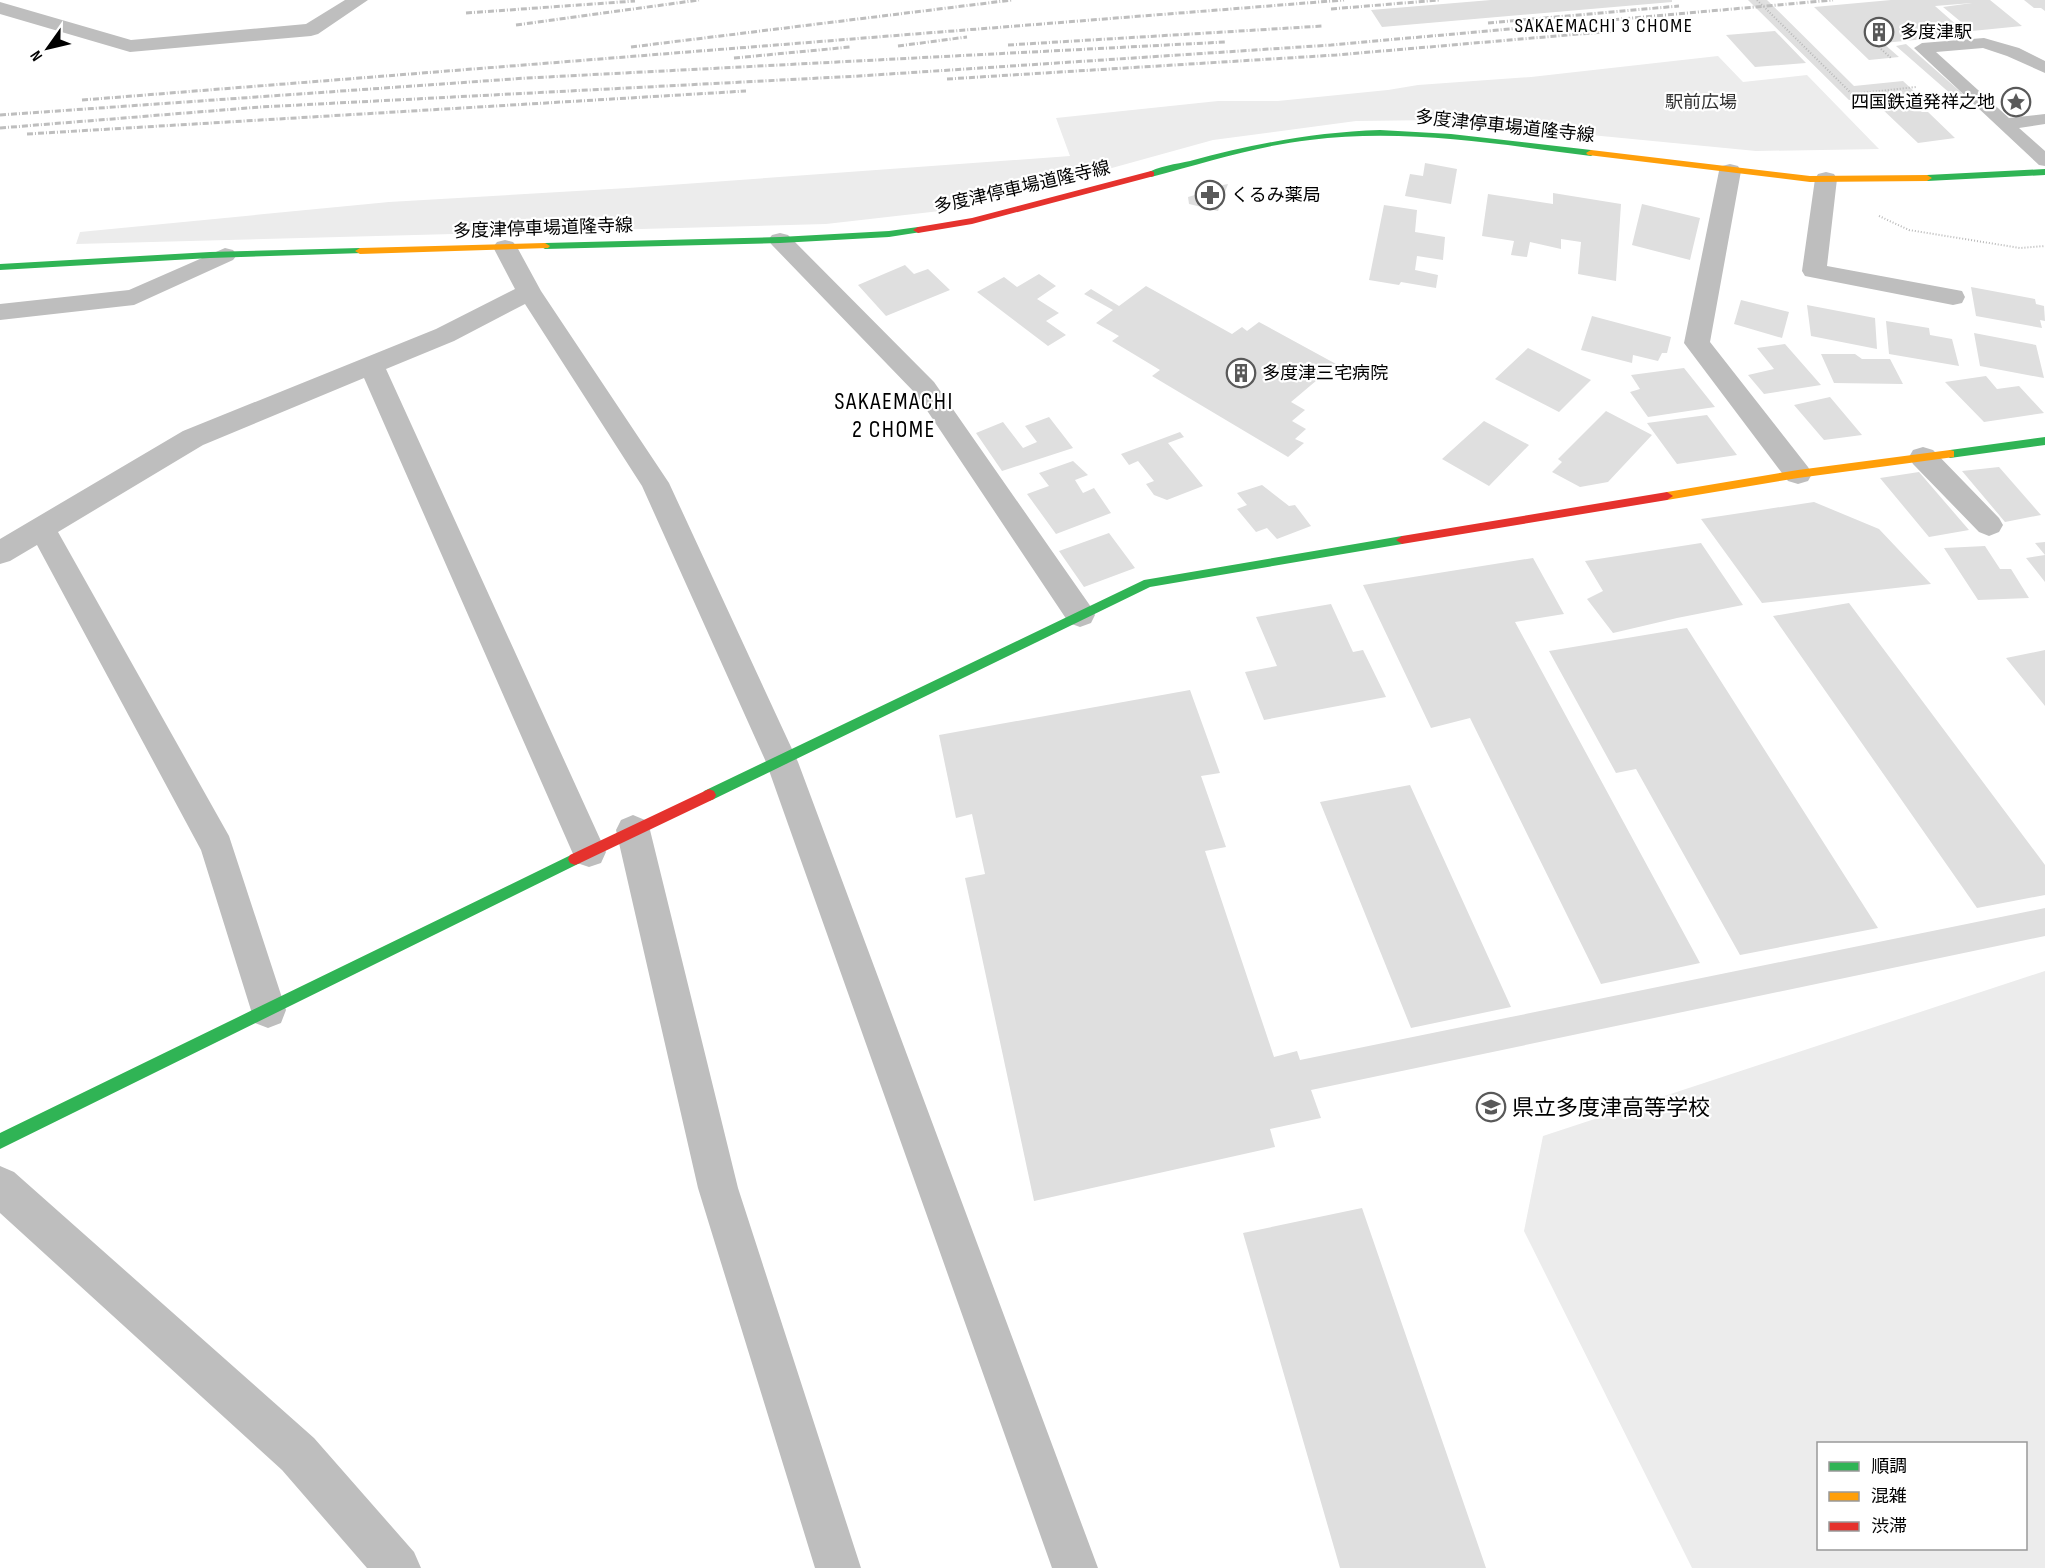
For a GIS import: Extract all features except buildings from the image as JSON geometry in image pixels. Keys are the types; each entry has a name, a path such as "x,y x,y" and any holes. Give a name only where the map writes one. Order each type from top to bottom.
{"main road":[{"name":"多度津停車場道隆寺線","path":"0,267 225,255 780,240 889,234 972,220 1052,202 1246,148 1312,137 1374,133 1438,134 1730,171 1826,179 1896,180 2045,172"},
{"path":"0,1141 633,830 782,762 1148,583 1798,474 2045,441"}],"street":[{"path":"0,8 130,46 311,30 358,0"},
{"path":"1730,171 1696,343 1798,474"},
{"path":"1826,179 1814,272 1953,297"},
{"path":"780,240 925,388 1080,615"},
{"path":"505,248 529,292 656,483 782,762 1075,1568"},
{"path":"0,312 134,297 225,255"},
{"path":"0,553 193,438 372,367 445,335 529,292"},
{"path":"372,367 589,852"},
{"path":"1923,457 1989,525"},
{"path":"42,528 217,847 268,1010"},
{"path":"633,830 718,1188 838,1568"},
{"path":"0,1186 298,1454 398,1568"}],"lane":[{"path":"2045,68 2001,48 1984,43 1922,48 2045,160"},
{"path":"2001,48 2034,45"},
{"path":"2005,124 2045,119"}],"path":[{"path":"1758,0 1852,94 1922,86"},
{"path":"1878,215 1909,230 2020,248 2045,246"}],"green space":[{"name":"駅前広場","path":"1718,56 1743,82 1807,75 1879,149 1756,151 1438,120 1356,121 1213,140 1007,197 940,211 826,224 76,244 80,232 389,202 628,188 1070,156 1056,118 1218,101 1278,101 1418,85 1531,77"},
{"path":"2045,971 2045,1568 1692,1568 1524,1231 1543,1136"}],"railway":[{"path":"516,25 699,0"},
{"path":"631,47 1012,0"},
{"path":"82,100 1344,0"},
{"path":"1331,9 1440,0"},
{"path":"0,128 260,107 859,76 1331,45 1833,0"},
{"path":"466,13 635,1"},
{"path":"1488,23 1679,6"},
{"path":"1008,45 1323,26"},
{"path":"947,79 1336,55 1614,31"},
{"path":"898,46 967,37"},
{"path":"0,115 527,78 1225,42"},
{"path":"734,58 850,47"},
{"path":"27,134 746,91"}],"traffic: fast":[{"path":"1151,174 1270,144 1345,134 1451,136 1591,153"},
{"path":"1927,178 2045,172"},
{"path":"545,246 780,240 889,234 918,230"},
{"path":"0,267 210,255 360,251"},
{"path":"1950,454 2045,441"},
{"path":"709,795 1148,583 1402,540"},
{"path":"0,1141 575,859"}],"traffic: slow":[{"path":"1591,153 1810,179 1927,178"},
{"path":"360,251 545,246"},
{"path":"1667,496 1798,474 1950,454"}],"traffic: jam":[{"path":"918,230 972,221 1151,174"},
{"path":"1402,540 1667,496"},
{"path":"575,859 709,795"}],"place":[{"name":"多度津駅","path":"1879,32"},
{"name":"四国鉄道発祥之地","path":"2016,102"},
{"name":"くるみ薬局","path":"1210,195"},
{"name":"多度津三宅病院","path":"1241,373"},
{"name":"県立多度津高等学校","path":"1491,1107"}],"district":[{"name":"SAKAEMACHI 3 CHOME","path":"1604,25"},
{"name":"SAKAEMACHI 2 CHOME","path":"894,415"}]}
